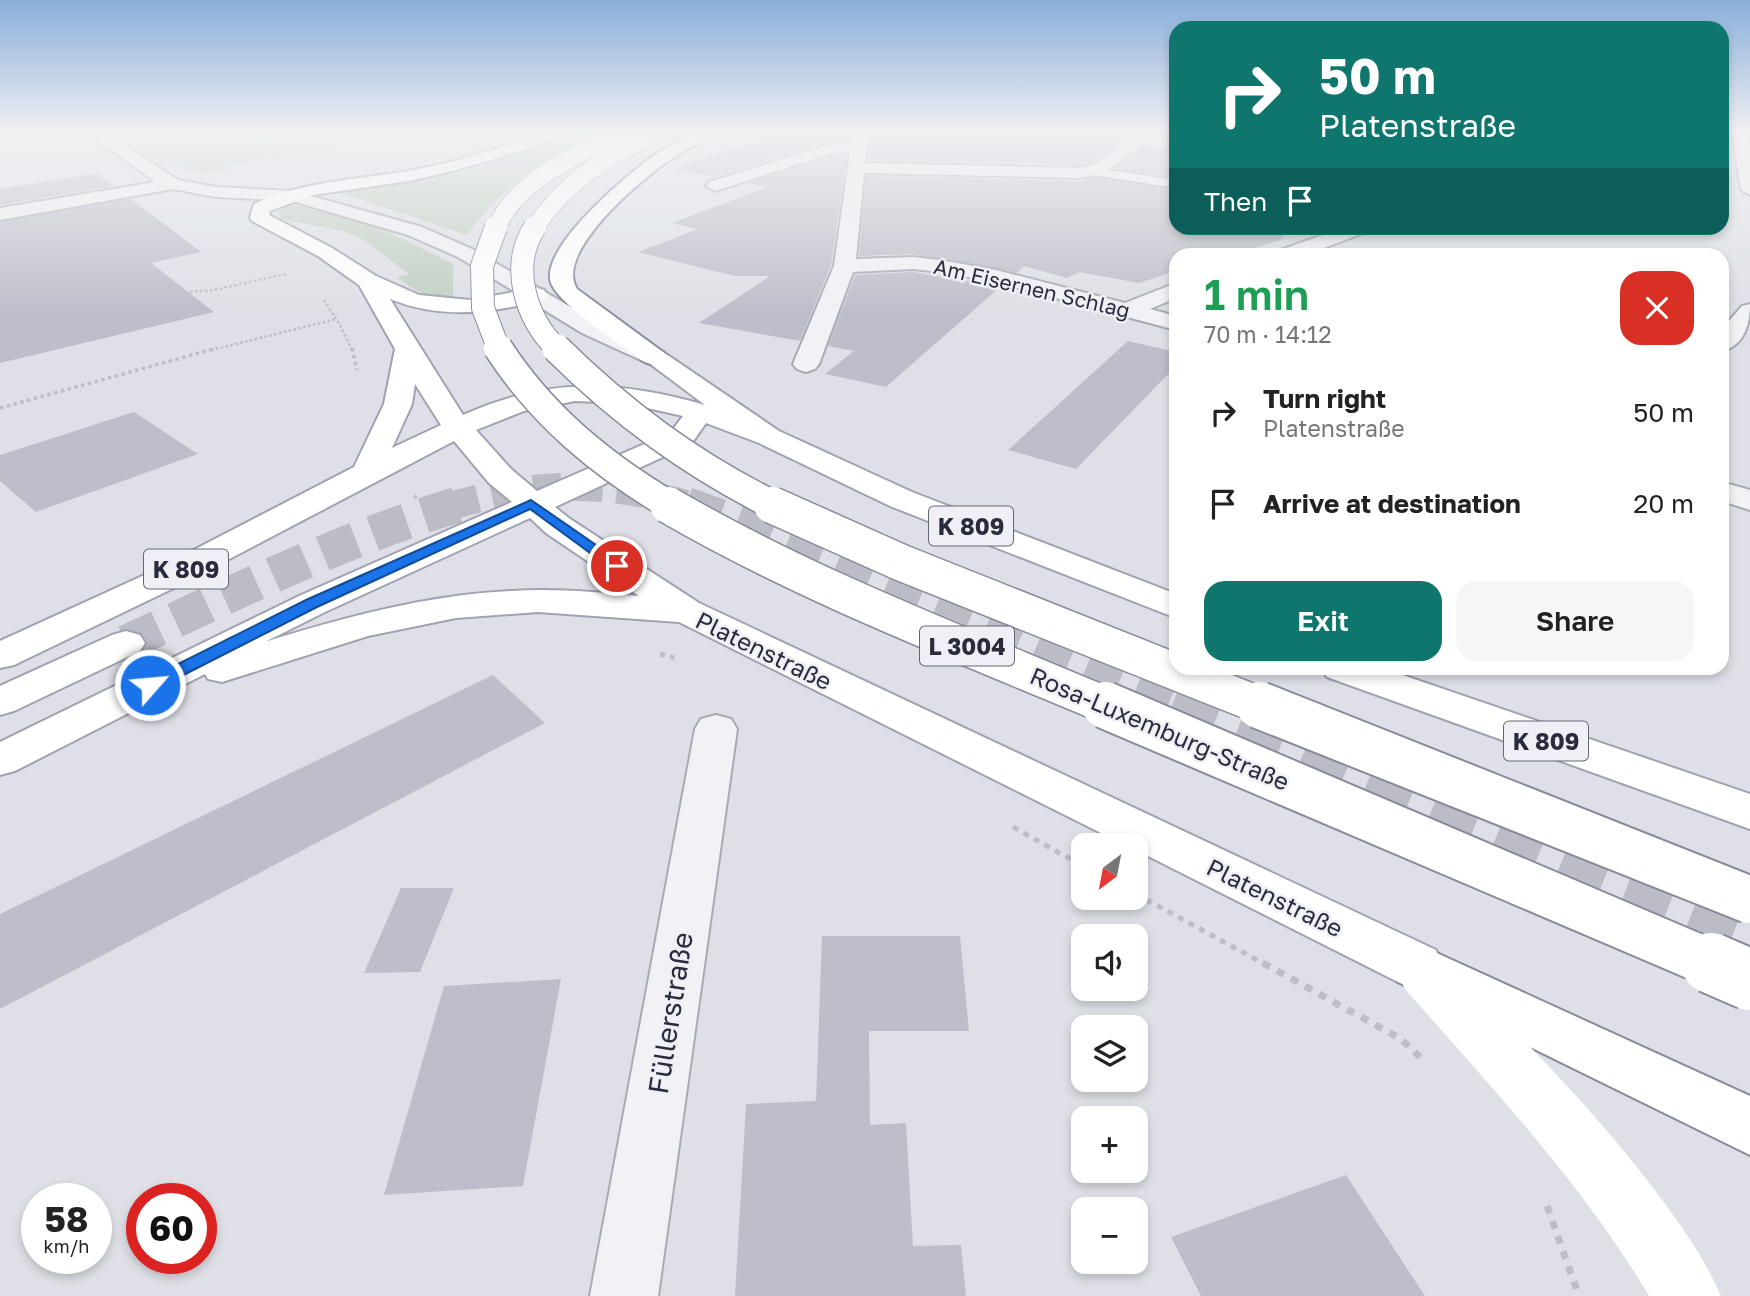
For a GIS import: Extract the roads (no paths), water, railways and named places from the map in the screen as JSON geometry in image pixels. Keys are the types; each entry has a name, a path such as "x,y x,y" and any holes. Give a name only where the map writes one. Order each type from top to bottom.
{"main road":[{"path":"293,196 307,193"},
{"name":"Rosa-Luxemburg-Straße","path":"524,193 498,221 487,244 480,271 481,307 492,338 510,368 538,403 592,452 668,505 842,593 1750,980"},
{"name":"L 3004","path":"561,193 554,199 528,239 522,265 524,294 538,328 595,388 636,423 704,468 743,489 889,557 1169,669"},
{"path":"0,760 312,604 531,503 668,444 684,434 694,421 692,398 654,357 583,306 561,283 561,270 573,247 618,193"},
{"name":"Platenstraße","path":"293,196 261,208 259,217 307,241 368,281 457,428 500,476 558,526 686,611 1750,1126"},
{"path":"368,281 396,296 429,306 481,306 536,295 561,283"},
{"path":"367,472 398,404 407,349"},
{"name":"K 809","path":"0,656 185,569 367,472 496,410 526,401 573,394 692,398 769,438 901,499 1169,604"},
{"path":"79,721 253,659 367,626 435,611 491,603 540,601 686,611"},
{"path":"0,702 126,643"},
{"name":"L 3004","path":"1185,675 1750,900"},
{"name":"K 809","path":"1361,675 1750,812"},
{"path":"1417,966 1564,1126 1664,1256 1687,1296"}],"street":[{"path":"0,214 100,193"},
{"path":"244,193 293,196 415,231 465,253 590,328 654,357"},
{"path":"806,365 845,266 853,193"},
{"path":"1304,248 1340,235"},
{"name":"Am Eisernen Schlag","path":"845,266 913,263 940,266 996,276 1169,321"},
{"path":"1130,309 1169,293"},
{"path":"1729,336 1750,312"},
{"path":"1729,493 1750,500"},
{"name":"Füllerstraße","path":"624,1296 716,729"}],"tunnel":[{"path":"451,506 512,492 571,487 630,492 692,506"},
{"path":"126,643 330,550 457,505"},
{"path":"686,505 754,529 1176,707"},
{"path":"1172,705 1750,942"}]}
